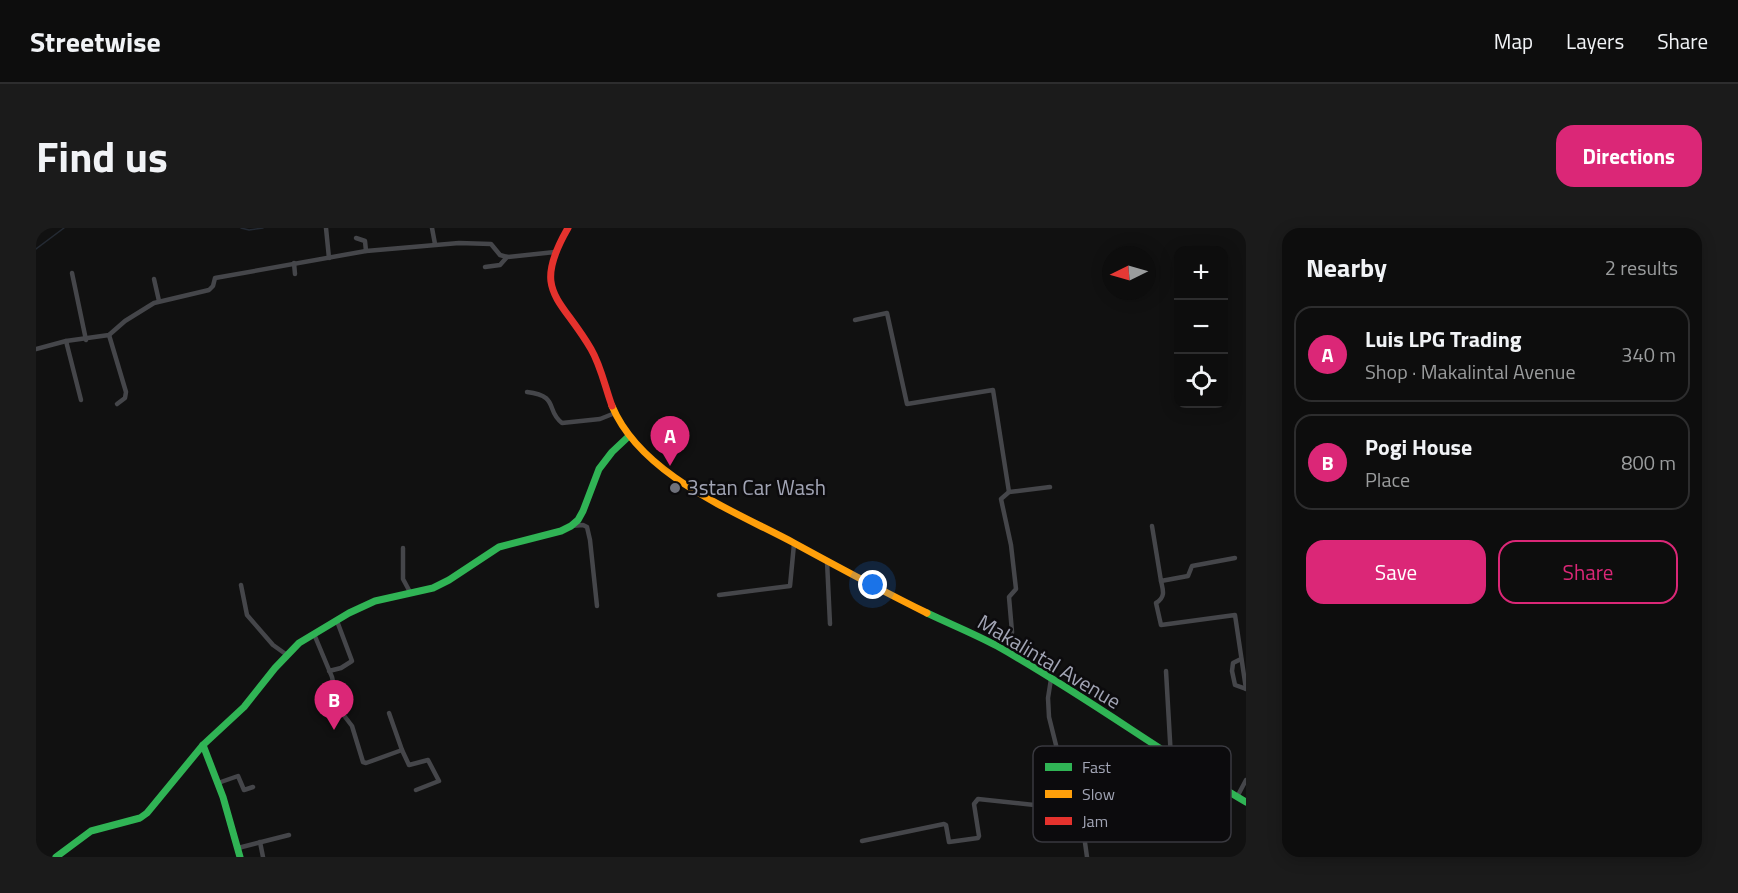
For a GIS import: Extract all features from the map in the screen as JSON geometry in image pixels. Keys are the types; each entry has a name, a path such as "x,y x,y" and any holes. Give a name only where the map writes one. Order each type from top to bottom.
{"main road":[{"name":"Makalintal Avenue","path":"568,228 555,252 550,268 550,281 563,310 591,350 615,413 629,436 650,456 688,485 736,513 1008,652 1154,746"},
{"path":"56,857 91,831 140,818 147,813 203,746 244,707 299,643 375,601 433,588 499,547 561,531 571,526 583,511 599,469 612,452 629,436"},
{"path":"203,746 218,783 240,857"},
{"name":"Makalintal Avenue","path":"1231,793 1246,802"}],"street":[{"path":"326,228 329,258"},
{"path":"432,228 435,244"},
{"path":"356,238 365,241 366,250"},
{"path":"36,349 66,341 109,335 139,311 159,301 208,291 213,286 215,278 294,263 366,250 435,244 487,243 491,244 502,257 555,252"},
{"path":"485,267 500,265 507,257"},
{"path":"294,263 296,274"},
{"path":"72,273 86,340"},
{"path":"154,279 159,301"},
{"path":"855,320 886,313 907,404 993,390 1009,492"},
{"path":"109,335 126,392 125,398 117,404"},
{"path":"66,341 81,400"},
{"path":"527,392 543,395 550,401 562,423 600,419 615,413"},
{"path":"1008,652 1012,632 1009,597 1016,589 1011,545 1001,499 1009,492 1050,487"},
{"path":"571,526 584,525 587,527 597,606"},
{"path":"1152,526 1163,595 1156,603 1161,625 1234,615 1241,658 1246,689 1235,685 1232,671 1233,663 1241,658"},
{"path":"719,595 790,586 794,544"},
{"path":"403,548 402,571 410,592"},
{"path":"1161,581 1188,576 1192,566 1235,558"},
{"path":"827,561 830,624"},
{"path":"241,585 247,615 273,645 287,655"},
{"path":"329,671 341,668 352,661 338,621"},
{"path":"314,634 335,686 338,706 352,726 363,762 366,763 402,750"},
{"path":"1166,670 1171,746"},
{"path":"1051,679 1048,698 1049,717 1056,746"},
{"path":"389,714 409,765 428,760 439,779 437,782 416,790"},
{"path":"218,783 238,776 244,790 253,787"},
{"path":"1237,797 1246,780"},
{"path":"862,841 944,824 949,842 978,838 974,804 978,800 1033,805"},
{"path":"238,848 289,835"},
{"path":"260,842 263,857"},
{"path":"1085,842 1087,857"}],"waterway":[{"path":"36,249 64,228"},
{"path":"241,228 249,230 263,228"}],"traffic: fast":[{"path":"56,857 91,831 140,818 147,813 203,745 244,707 275,668 299,643 349,613 375,601 433,588 499,547 561,531 571,526 583,511 599,469 612,452 629,436"},
{"path":"927,613 1029,664 1156,746"},
{"path":"203,745 223,797 240,857"},
{"path":"1231,793 1246,802"}],"traffic: slow":[{"path":"612,406 626,430 644,452 691,488 927,613"}],"traffic: jam":[{"path":"568,228 557,249 552,266 551,280 554,293 594,356 612,406"}],"place":[{"name":"Luis LPG Trading","path":"670,466"},
{"name":"3stan Car Wash","path":"675,488"},
{"name":"Pogi House","path":"334,730"}]}
